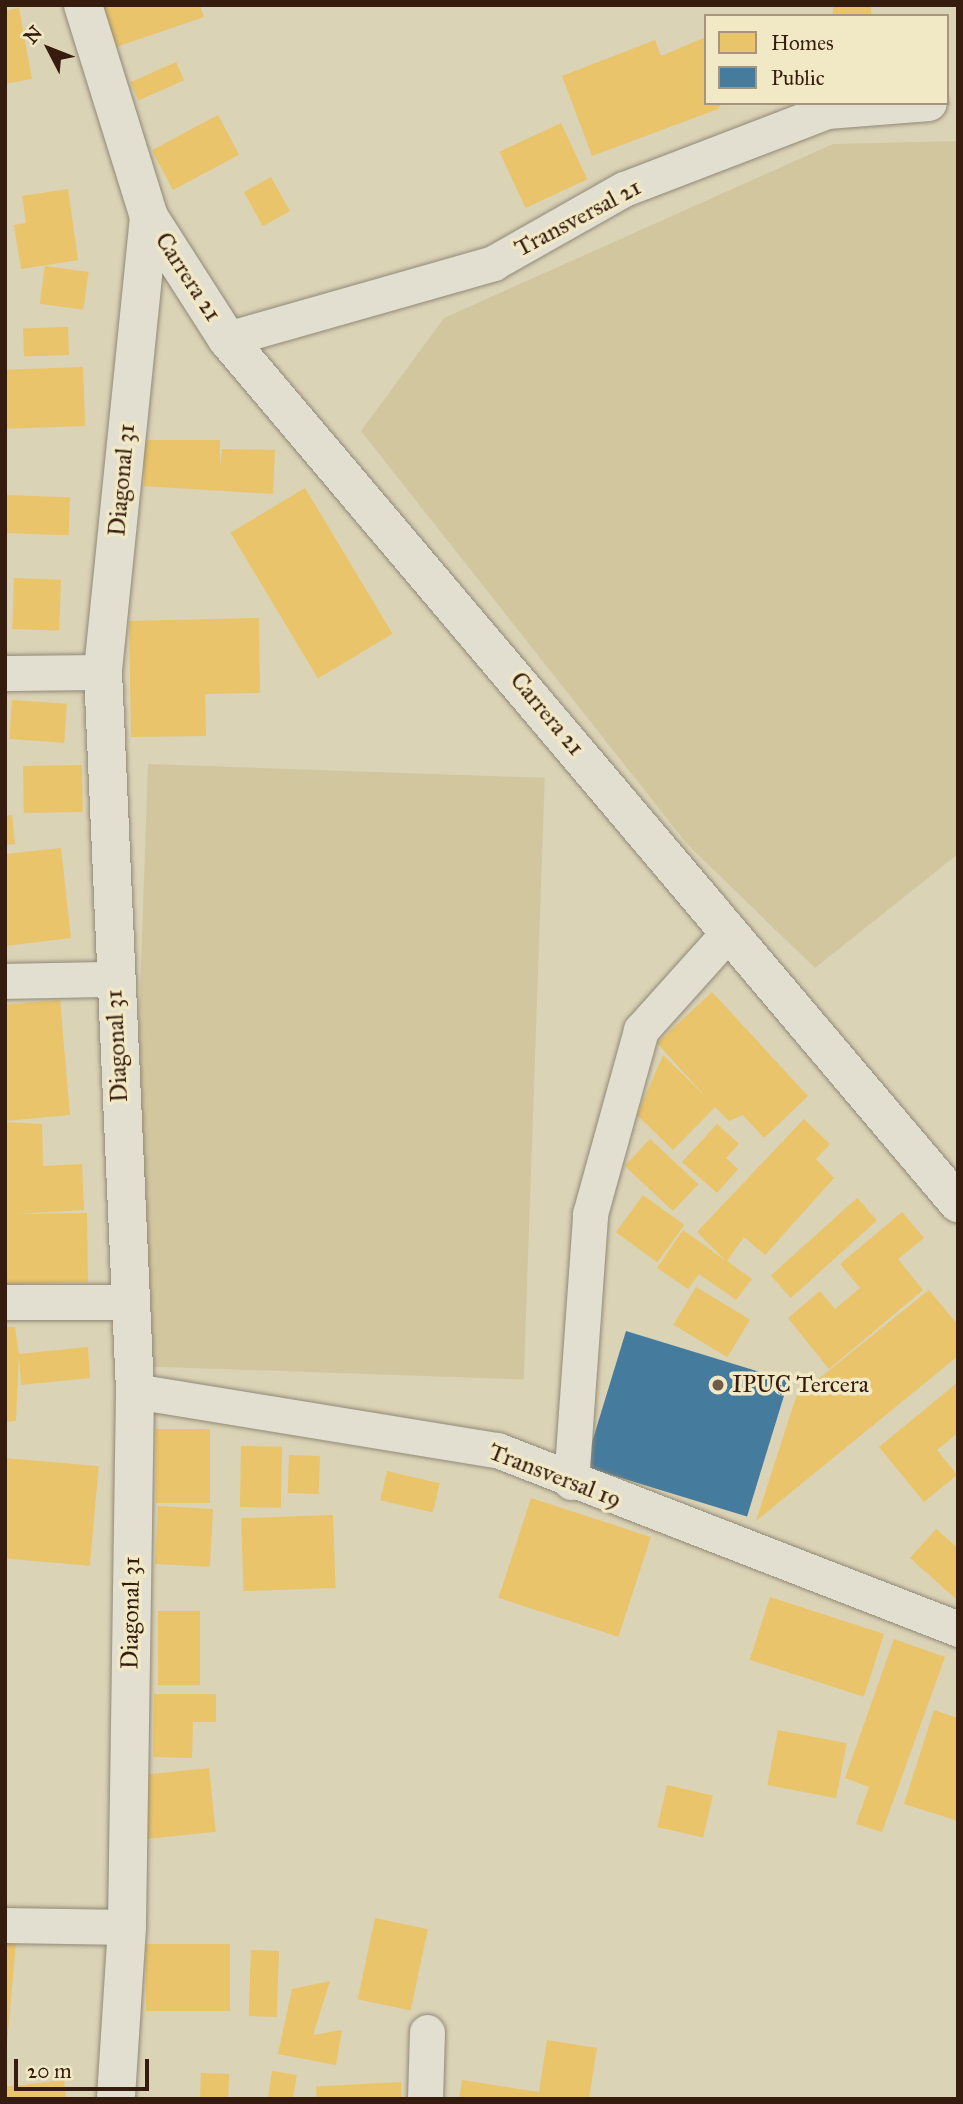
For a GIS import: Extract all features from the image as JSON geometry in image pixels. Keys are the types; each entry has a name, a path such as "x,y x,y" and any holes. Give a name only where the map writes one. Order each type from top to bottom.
{"street":[{"name":"Diagonal 31","path":"83,5 149,217 103,672 113,979 135,1391 127,1927 116,2099"},
{"name":"Transversal 21","path":"227,339 494,263 624,189 827,111 904,105"},
{"name":"Carrera 21","path":"149,217 227,339 958,1203"},
{"path":"5,673 103,672"},
{"path":"571,1482 590,1214 641,1030 729,932"},
{"path":"5,981 113,979"},
{"path":"5,1301 130,1302"},
{"name":"Transversal 19","path":"135,1391 497,1450 571,1482 958,1629"},
{"path":"5,1925 127,1927"},
{"path":"425,2099 426,2032"}],"shaded area":[{"path":"958,141 958,854 815,968 687,844 361,431 444,318 833,144"},
{"path":"148,764 545,778 524,1379 127,1366"}],"building: Homes":[{"path":"99,5 200,5 204,17 113,48"},
{"path":"833,5 871,5 871,14 833,14"},
{"path":"19,8 32,79 5,84 5,11"},
{"path":"704,38 704,105 721,105 718,109 592,156 562,76 655,40 661,56"},
{"path":"176,62 184,80 138,101 130,82"},
{"path":"218,115 239,155 173,190 152,150"},
{"path":"561,123 587,179 526,208 499,152"},
{"path":"271,177 290,211 263,226 244,192"},
{"path":"68,189 78,260 21,269 14,225 26,223 22,196"},
{"path":"45,266 89,272 83,310 40,304"},
{"path":"68,327 69,355 24,357 23,329"},
{"path":"83,367 85,426 7,429 5,370"},
{"path":"144,440 220,440 220,467 222,449 275,450 273,494 144,486"},
{"path":"305,488 393,634 318,679 230,533"},
{"path":"5,495 70,497 69,535 5,533"},
{"path":"14,578 61,580 59,631 12,629"},
{"path":"259,618 260,693 205,694 206,736 131,737 129,621"},
{"path":"12,700 67,704 64,743 9,739"},
{"path":"82,765 83,812 24,813 23,766"},
{"path":"12,815 15,844 5,845 5,816"},
{"path":"61,848 71,938 5,946 5,854"},
{"path":"712,992 808,1096 764,1138 743,1115 729,1121 715,1107 673,1150 637,1115 663,1055 705,1096 657,1043"},
{"path":"60,1000 70,1115 5,1121 5,1005"},
{"path":"804,1119 830,1144 816,1159 834,1178 765,1255 744,1237 727,1261 752,1279 736,1300 699,1274 688,1289 657,1268 683,1230 726,1261 697,1232"},
{"path":"5,1122 42,1124 43,1166 82,1164 84,1210 15,1214 87,1213 88,1282 6,1284"},
{"path":"717,1124 739,1144 726,1158 738,1169 717,1193 682,1162"},
{"path":"650,1139 698,1184 673,1211 625,1166"},
{"path":"643,1195 684,1225 657,1262 616,1232"},
{"path":"857,1198 877,1220 791,1298 771,1276"},
{"path":"902,1212 924,1238 898,1259 923,1290 829,1369 788,1318 820,1291 835,1309 860,1288 840,1264"},
{"path":"696,1287 750,1319 727,1357 673,1325"},
{"path":"929,1290 958,1325 958,1356 756,1521 796,1397"},
{"path":"5,1327 15,1327 19,1354 16,1421 5,1422"},
{"path":"88,1347 90,1378 21,1385 19,1354"},
{"path":"958,1382 958,1433 937,1450 957,1475 924,1502 879,1447"},
{"path":"156,1429 210,1429 210,1503 156,1503"},
{"path":"241,1446 282,1447 281,1508 240,1507"},
{"path":"289,1455 320,1456 319,1494 288,1493"},
{"path":"5,1458 99,1466 90,1566 5,1558"},
{"path":"387,1471 440,1483 433,1512 380,1500"},
{"path":"531,1498 651,1537 618,1637 499,1598"},
{"path":"158,1506 213,1509 210,1567 155,1564"},
{"path":"333,1515 336,1588 244,1591 241,1518"},
{"path":"936,1529 958,1548 956,1599 910,1558"},
{"path":"770,1597 884,1634 864,1697 750,1660"},
{"path":"158,1611 200,1611 200,1685 158,1685"},
{"path":"894,1639 945,1657 882,1832 856,1824 869,1787 845,1778"},
{"path":"154,1694 216,1694 216,1722 193,1722 192,1758 153,1757"},
{"path":"934,1710 958,1718 958,1821 904,1804"},
{"path":"778,1730 847,1743 836,1798 767,1785"},
{"path":"209,1768 216,1832 142,1839 135,1776"},
{"path":"667,1785 713,1796 703,1837 657,1827"},
{"path":"375,1918 428,1929 411,2010 358,1999"},
{"path":"5,1941 16,1942 7,2044 5,2044"},
{"path":"146,1944 230,1944 230,2011 146,2011"},
{"path":"251,1950 279,1951 277,2017 249,2016"},
{"path":"330,1981 313,2035 342,2030 336,2065 278,2054 292,1989"},
{"path":"547,2040 597,2048 589,2099 459,2099 462,2080 539,2092"},
{"path":"272,2071 297,2075 293,2099 268,2098"},
{"path":"201,2073 229,2074 228,2099 200,2099"},
{"path":"64,2080 66,2099 5,2099 5,2087"},
{"path":"401,2082 402,2099 317,2099 316,2086"}],"building: Public":[{"path":"626,1331 789,1381 747,1516 584,1467"}],"place":[{"name":"IPUC Tercera","path":"718,1385"}]}
